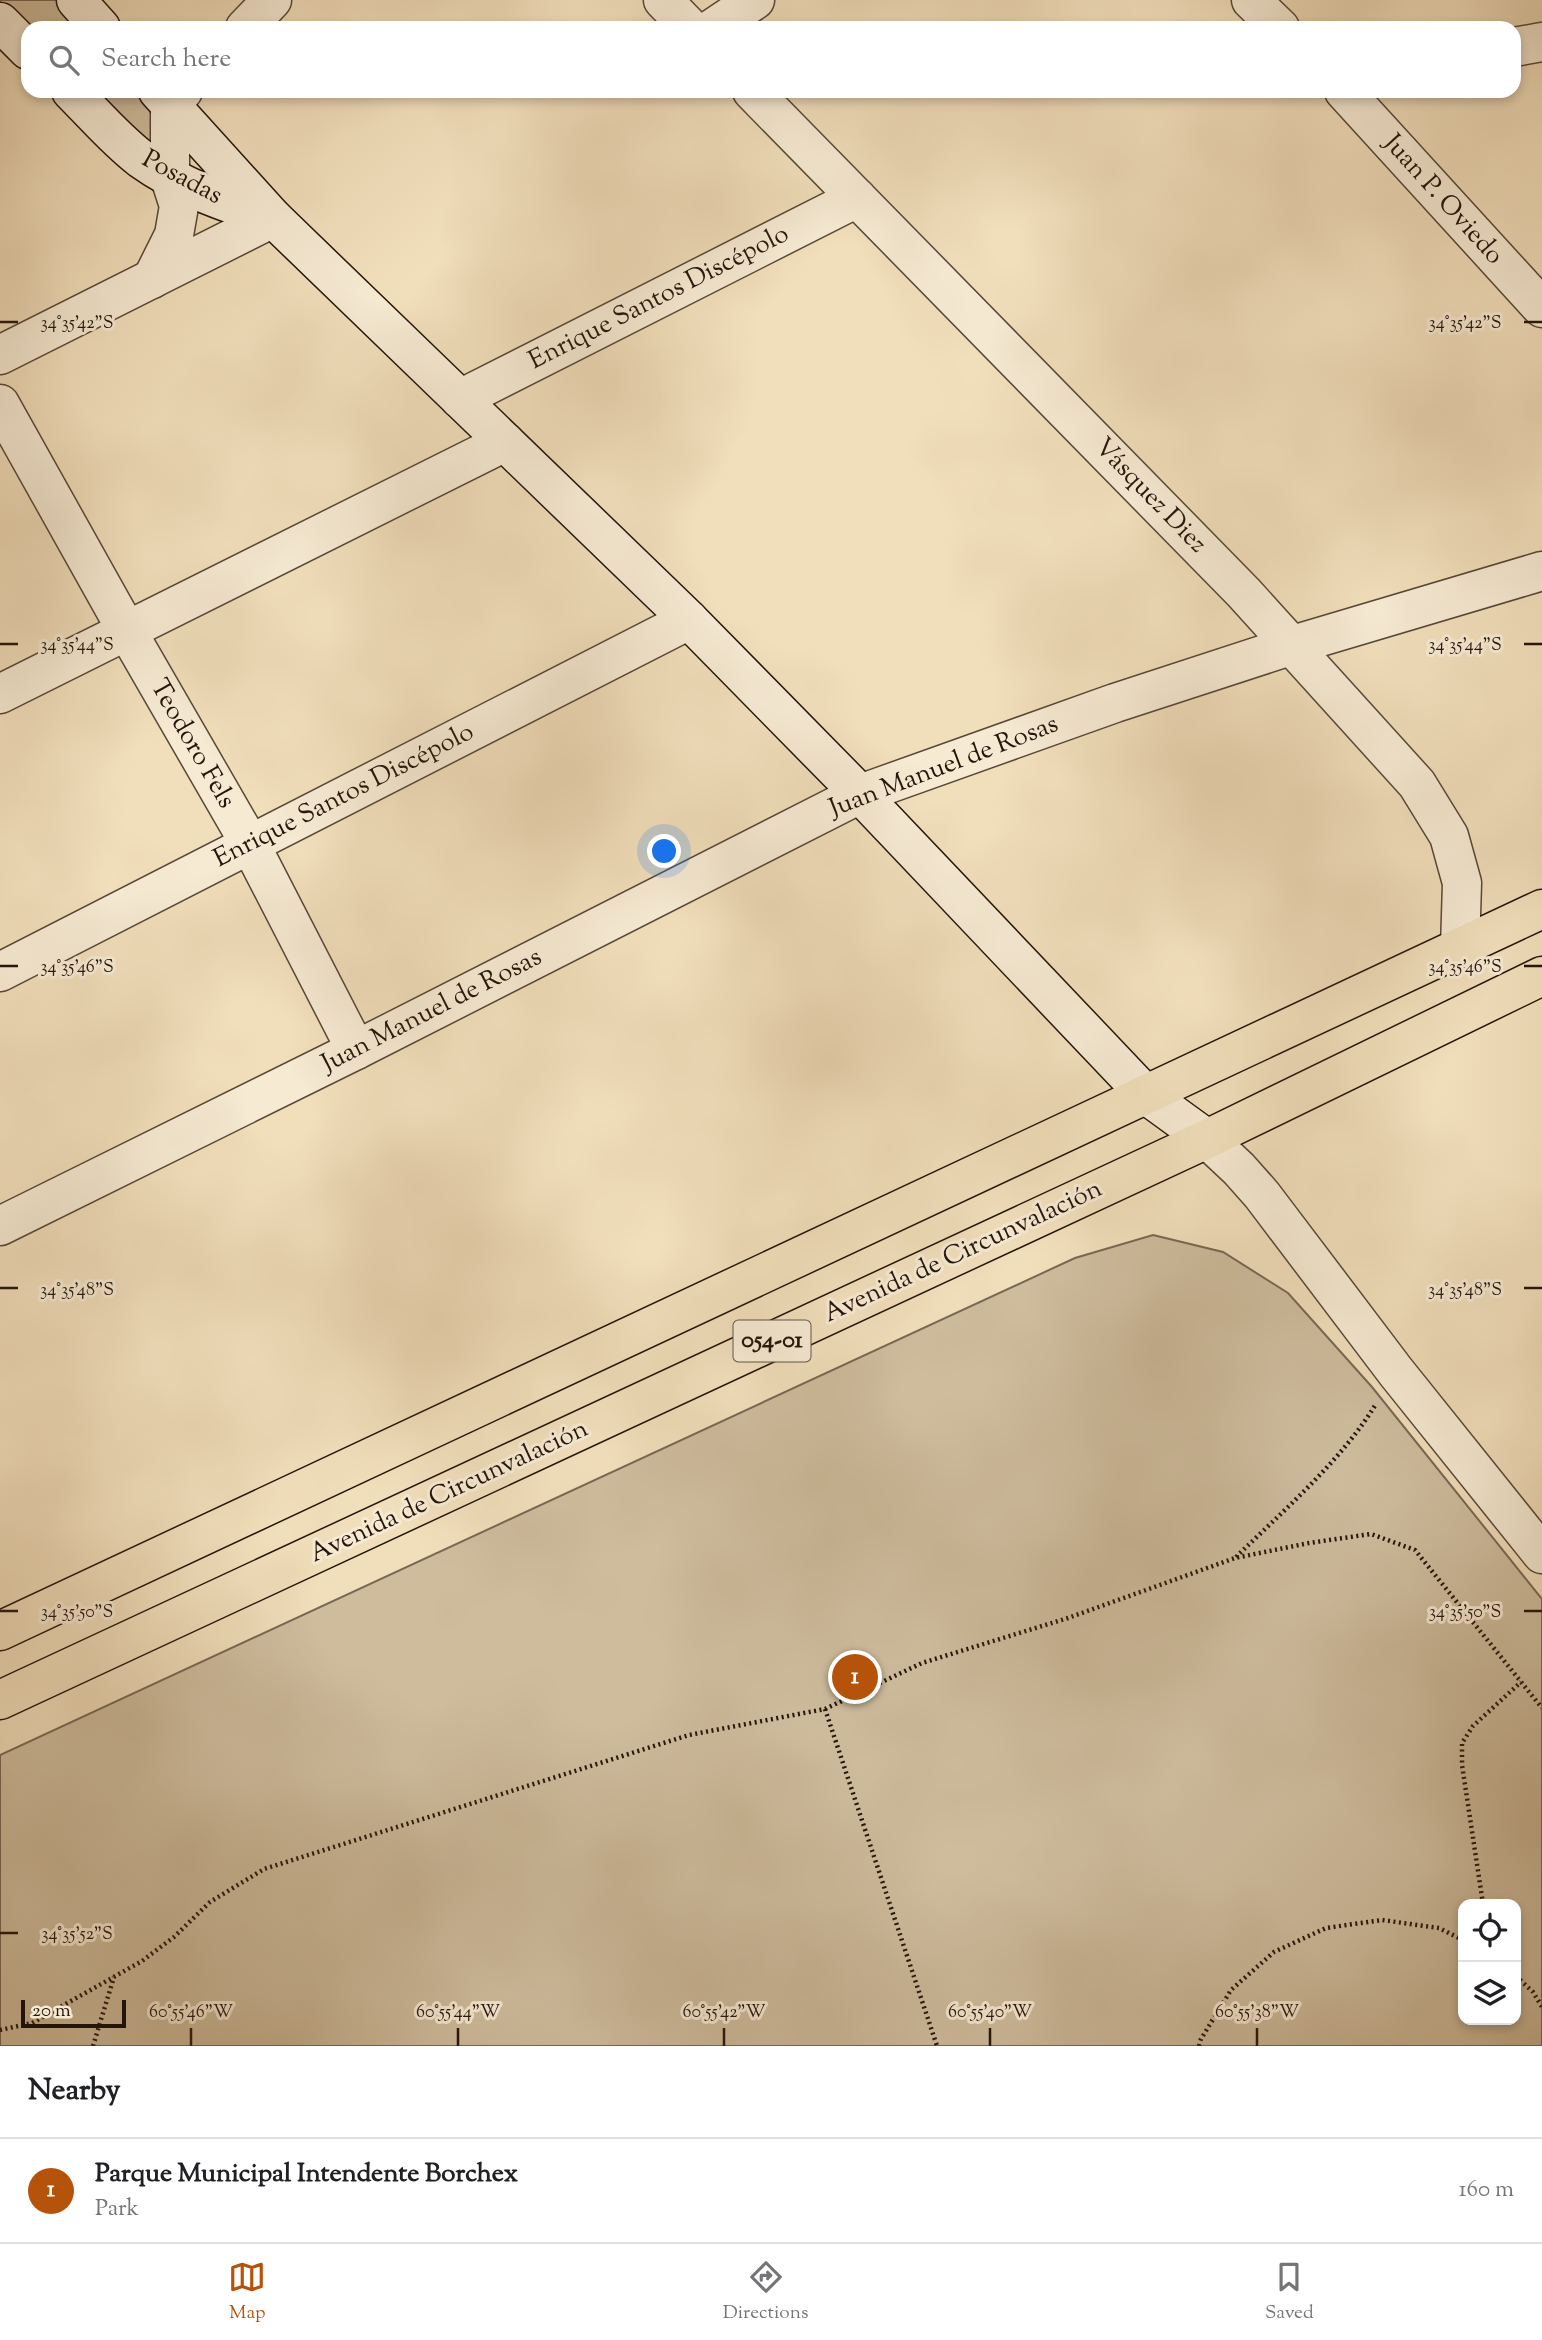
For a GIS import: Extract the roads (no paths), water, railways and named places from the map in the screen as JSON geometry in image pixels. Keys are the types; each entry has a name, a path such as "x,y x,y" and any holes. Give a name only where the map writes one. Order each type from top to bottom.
{"highway":[{"name":"054-01","path":"0,1630 1542,909"},
{"name":"Avenida de Circunvalación","path":"0,1700 1207,1139 1542,976"}],"street":[{"path":"76,0 95,21"},
{"path":"252,21 272,0"},
{"path":"663,0 683,21"},
{"path":"724,21 755,0"},
{"path":"1251,0 1273,21"},
{"path":"0,22 21,43"},
{"path":"1521,46 1542,42"},
{"name":"Posadas","path":"78,98 139,157 170,178 213,198 273,218"},
{"path":"152,279 174,235 179,206 170,178 170,98"},
{"path":"173,98 273,218 689,620 860,794 1145,1094 1207,1139 1239,1169 1262,1195 1396,1372 1542,1554"},
{"name":"Vásquez Diez","path":"759,98 1225,573 1417,784 1449,836 1462,883 1460,948"},
{"name":"Juan P. Oviedo","path":"1350,98 1542,308"},
{"name":"Enrique Santos Discépolo","path":"460,399 857,198"},
{"path":"0,355 273,218"},
{"name":"Teodoro Fels","path":"0,404 250,844 356,1050"},
{"path":"0,694 505,442"},
{"name":"Juan Manuel de Rosas","path":"0,1226 356,1050 860,794 1115,703 1293,645 1542,571"},
{"name":"Enrique Santos Discépolo","path":"0,972 689,620"}],"place":[{"name":"Parque Municipal Intendente Borchex","path":"855,1677"}]}
